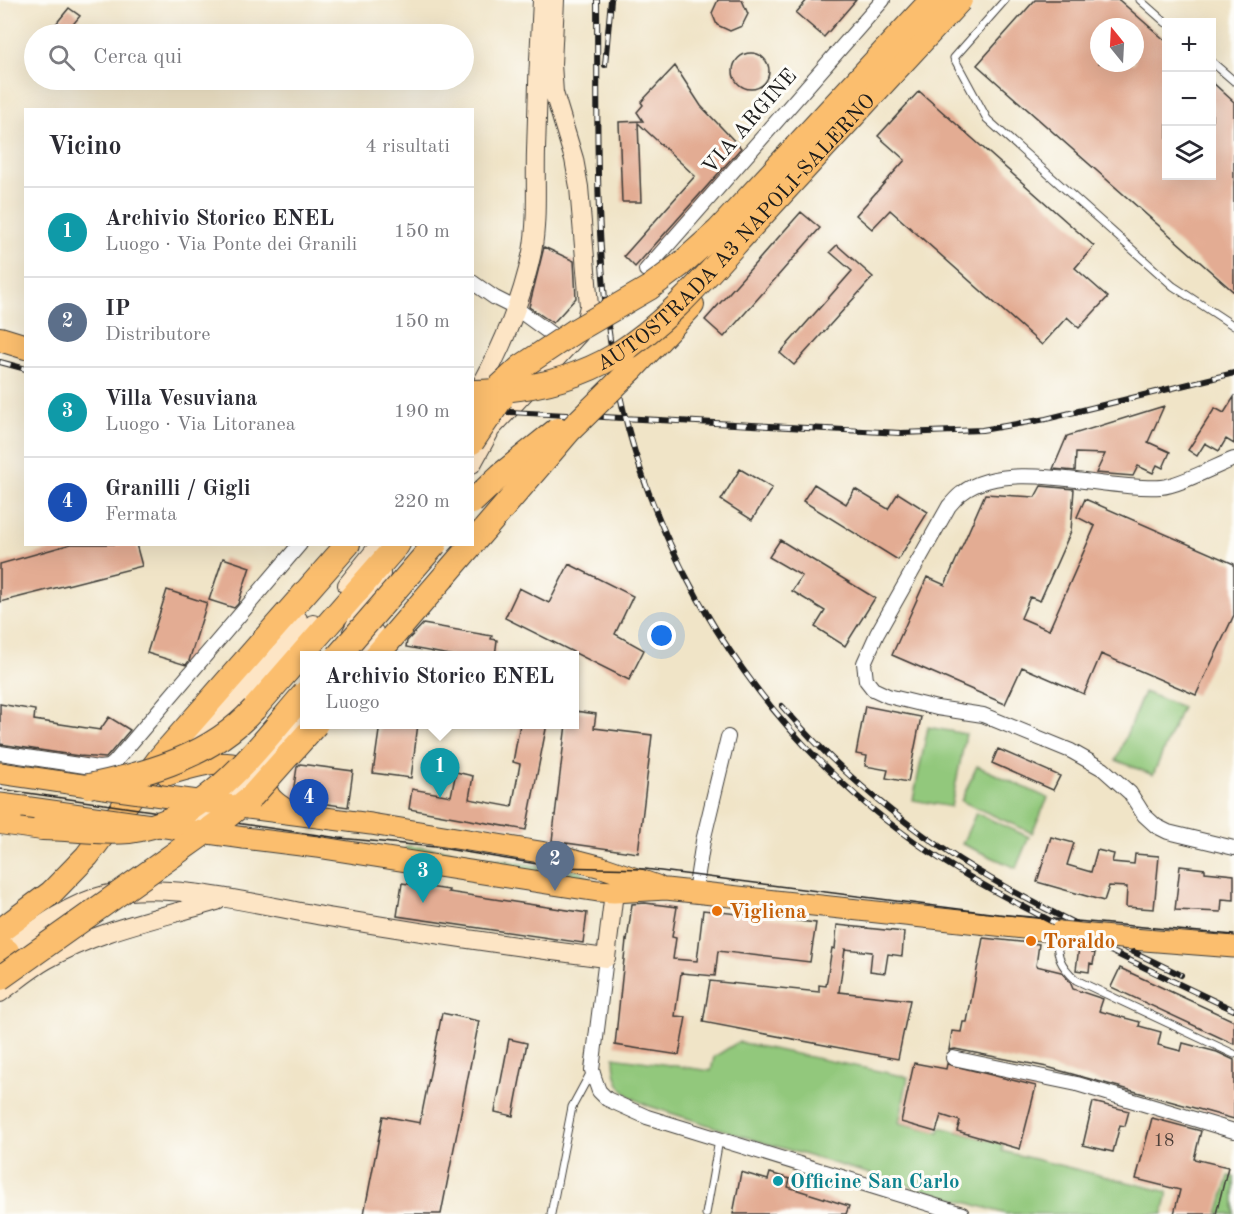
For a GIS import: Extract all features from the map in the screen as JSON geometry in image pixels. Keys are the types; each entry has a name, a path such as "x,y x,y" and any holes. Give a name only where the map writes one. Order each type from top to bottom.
{"highway":[{"path":"474,439 509,388 561,346 680,265 718,231 932,0"},
{"name":"AUTOSTRADA A3 NAPOLI-SALERNO","path":"474,381 512,379 561,368 601,352 650,320 702,268 948,0"},
{"name":"AUTOSTRADA A3 NAPOLI-SALERNO","path":"474,392 519,388 566,378 615,355 654,327 708,273 960,0"},
{"path":"474,542 569,431 632,369 973,0"},
{"path":"0,339 24,346"},
{"path":"474,410 521,367 561,346"},
{"path":"0,352 24,358"},
{"path":"474,500 501,475 632,369"},
{"path":"2,948 87,856 160,758 346,546"},
{"path":"305,651 397,546"},
{"path":"344,651 433,546"},
{"path":"380,651 470,546"},
{"path":"89,786 142,774 188,756 219,740 244,720 300,656"},
{"path":"0,822 94,832 129,831 176,817 209,797 231,776 300,699"},
{"path":"0,978 224,819 253,795 312,729"}],"main road":[{"path":"138,788 166,775 212,763 232,763 262,779 275,802 290,813"},
{"path":"0,773 89,786 245,798 290,813 552,854 664,888 1058,932 1234,947"},
{"path":"0,804 317,847 614,892 664,888"}],"street":[{"path":"474,396 500,351 517,309 532,251 535,221 538,66 543,0"},
{"path":"474,446 561,346 583,326 589,306 579,187 574,159 554,93 552,64 555,0"},
{"name":"VIA ARGINE","path":"646,270 883,0"},
{"path":"474,283 495,298 517,309 561,346"},
{"path":"474,460 493,426"},
{"path":"1234,459 1165,487 1144,488 1028,476 999,478 981,483 961,493 949,506 877,634 864,663 866,680 873,689 888,696 938,708 984,715 1071,751 1103,769 1130,793 1144,815 1156,826 1167,832 1234,848"},
{"path":"0,753 98,768 109,767 298,546"},
{"path":"160,758 191,738 225,705 359,546"},
{"path":"188,756 240,706 350,582 378,546"},
{"path":"342,651 365,602 398,546"},
{"path":"358,651 417,579 434,546"},
{"path":"262,779 270,753 300,719"},
{"path":"224,819 245,798 300,720"},
{"path":"695,892 703,841 728,737"},
{"path":"42,828 57,833 90,838 141,838 168,830 245,798"},
{"path":"584,862 614,892 592,1070 599,1090 607,1099 647,1118 962,1214"},
{"path":"2,948 81,902 108,894 152,891 225,898 479,942 606,958"},
{"path":"0,993 45,960 104,934 225,898"},
{"path":"24,975 50,920"},
{"path":"953,1058 1077,1084 1234,1131"}],"lane":[{"path":"1005,0 954,58 987,119 1173,286 1234,326"},
{"path":"1140,0 1162,19"},
{"path":"1216,65 1234,81"},
{"path":"1058,932 1058,956 1064,968 1076,980 1234,1054"},
{"path":"551,1214 572,1107 592,1070"},
{"path":"706,1214 719,1140"}],"green space":[{"path":"1144,692 1182,707 1153,775 1116,760"},
{"path":"928,727 966,734 951,807 913,800"},
{"path":"977,766 1048,798 1032,833 961,801"},
{"path":"976,813 1029,837 1016,868 962,844"},
{"path":"406,846 476,856 475,862 405,850"},
{"path":"483,857 558,869 579,870 596,883 482,864"},
{"path":"738,1042 908,1077 899,1123 939,1132 940,1127 1003,1144 1002,1151 1168,1192 1163,1214 1006,1214 758,1141 649,1106 626,1094 618,1083 614,1057 711,1071 714,1057"},
{"path":"1229,1176 1234,1177 1234,1214 1218,1214"}],"building":[{"path":"718,0 742,0 748,14 742,26 730,31 717,25 712,13"},
{"path":"807,0 856,0 824,37 796,13"},
{"path":"1035,0 1119,0 1140,18 1090,18 1090,72 1144,72 1144,22 1162,38 1162,180 1216,180 1216,86 1234,102 1234,292 977,65"},
{"path":"69,8 80,16 73,24 56,24"},
{"path":"751,53 763,59 769,71 763,83 751,89 739,83 733,71 739,59"},
{"path":"675,66 701,106 741,148 635,267 624,256 695,176 638,123 641,202 622,202 619,122 643,121 637,112 643,105 641,102"},
{"path":"919,91 1094,246 1075,268 1108,297 1079,328 1067,317 1042,345 890,210 872,229 856,215 905,160 878,136"},
{"path":"801,212 820,228 724,337 705,320"},
{"path":"837,245 873,277 794,365 780,353 852,271 830,252"},
{"path":"544,247 574,261 576,298 553,323 529,307"},
{"path":"1234,397 1234,444 1226,439 1219,451 1205,443 1197,456 1188,450 1215,408 1224,413"},
{"path":"1164,406 1148,442 1170,452 1163,468 1157,465 1153,473 1138,466 1133,476 1096,473 1105,454 1076,453 1075,471 1053,469 1067,436"},
{"path":"740,469 772,488 752,520 721,500"},
{"path":"814,484 846,504 855,489 888,509 898,493 928,512 898,560 803,501"},
{"path":"1041,486 1074,489 1071,531 1040,601 1030,597 1021,618 1049,630 1095,526 1077,517 1085,499 1234,564 1234,615 1196,695 1101,654 1084,694 1022,667 1005,704 892,655 927,577 945,585 985,494 1035,497"},
{"path":"780,540 875,598 845,646 815,627 825,611 792,591 802,576 769,557"},
{"path":"64,546 137,546 142,566 0,602 0,564"},
{"path":"223,558 250,567 238,604 234,608 209,600"},
{"path":"569,564 633,596 615,634 644,650 629,680 579,655 579,651 571,651 505,618 519,588 549,603"},
{"path":"167,590 207,603 186,665 147,653"},
{"path":"423,624 492,636 491,639 497,640 496,651 428,651 406,647 407,641"},
{"path":"0,704 35,710 34,720 100,730 109,717 130,730 106,758 0,744"},
{"path":"865,706 921,717 908,782 886,778 888,770 865,766 867,756 856,754"},
{"path":"579,712 596,714 594,728 652,735 638,853 552,841 565,729 579,729"},
{"path":"379,729 417,729 411,778 373,773"},
{"path":"519,729 546,729 526,830 409,809 412,789 451,796 456,772 473,776 469,799 512,807 520,764 513,762"},
{"path":"998,749 1060,776 1053,790 992,763"},
{"path":"300,764 353,771 348,807 292,799 297,767"},
{"path":"1051,837 1074,843 1067,865 1091,872 1097,850 1114,854 1112,862 1134,864 1135,854 1159,856 1154,909 1126,907 1127,887 1109,886 1104,901 1037,882"},
{"path":"1180,866 1205,869 1205,872 1234,875 1234,900 1222,899 1221,912 1175,910"},
{"path":"402,883 587,913 583,943 397,916"},
{"path":"645,903 677,907 672,937 676,938 673,959 697,961 703,910 816,923 810,962 718,951 715,976 681,973 675,1016 686,1017 679,1055 615,1045 632,904"},
{"path":"837,925 904,932 902,956 888,954 885,973 870,971 872,952 845,949 839,992 910,1000 898,1059 703,1022 710,981 819,992 819,985 826,986 832,948 835,949"},
{"path":"983,938 1039,944 1036,966 1061,972 1073,989 1103,999 1099,1011 1140,1022 1139,1026 1161,1032 1158,1045 1181,1051 1183,1043 1217,1052 1234,1060 1234,1119 1047,1067 955,1049 949,1050 952,1031 961,1032 963,1022 967,1022"},
{"path":"1079,947 1092,948 1092,953 1095,953 1089,972 1076,970"},
{"path":"1120,968 1234,1021 1234,1044 1111,987"},
{"path":"442,1013 479,1021 441,1214 364,1214 383,1116 420,1123"},
{"path":"509,1039 527,1043 513,1116 495,1112"},
{"path":"914,1063 946,1069 947,1064 1036,1086 1020,1149 957,1131 960,1121 941,1115 936,1132 901,1122"},
{"path":"1093,1102 1129,1111 1125,1126 1120,1125 1113,1152 1083,1145"},
{"path":"1152,1118 1201,1131 1194,1159 1228,1167 1216,1214 1174,1214 1180,1190 1136,1179"},
{"path":"741,1172 768,1180 770,1173 790,1179 788,1187 849,1206 846,1214 733,1214"}],"tram line":[{"path":"0,789 339,838 435,847 555,867 645,869 998,914 1234,935"}],"railway":[{"path":"597,0 599,213 610,340 625,416 648,491 679,563 717,631 761,694 812,753 869,806 931,853 1042,917 1234,1010"},
{"path":"605,65 611,0"},
{"path":"0,362 24,368"},
{"path":"474,410 901,433 982,430 1046,419 1234,373"},
{"path":"782,706 822,749 865,789 911,826 960,860 1069,921 1181,975"}],"place":[{"name":"Archivio Storico ENEL","path":"440,798"},
{"name":"Granilli / Gigli","path":"309,829"},
{"name":"IP","path":"555,891"},
{"name":"Villa Vesuviana","path":"423,903"},
{"name":"Vigliena","path":"717,911"},
{"name":"Toraldo","path":"1031,941"},
{"name":"Officine San Carlo","path":"778,1181"}]}
